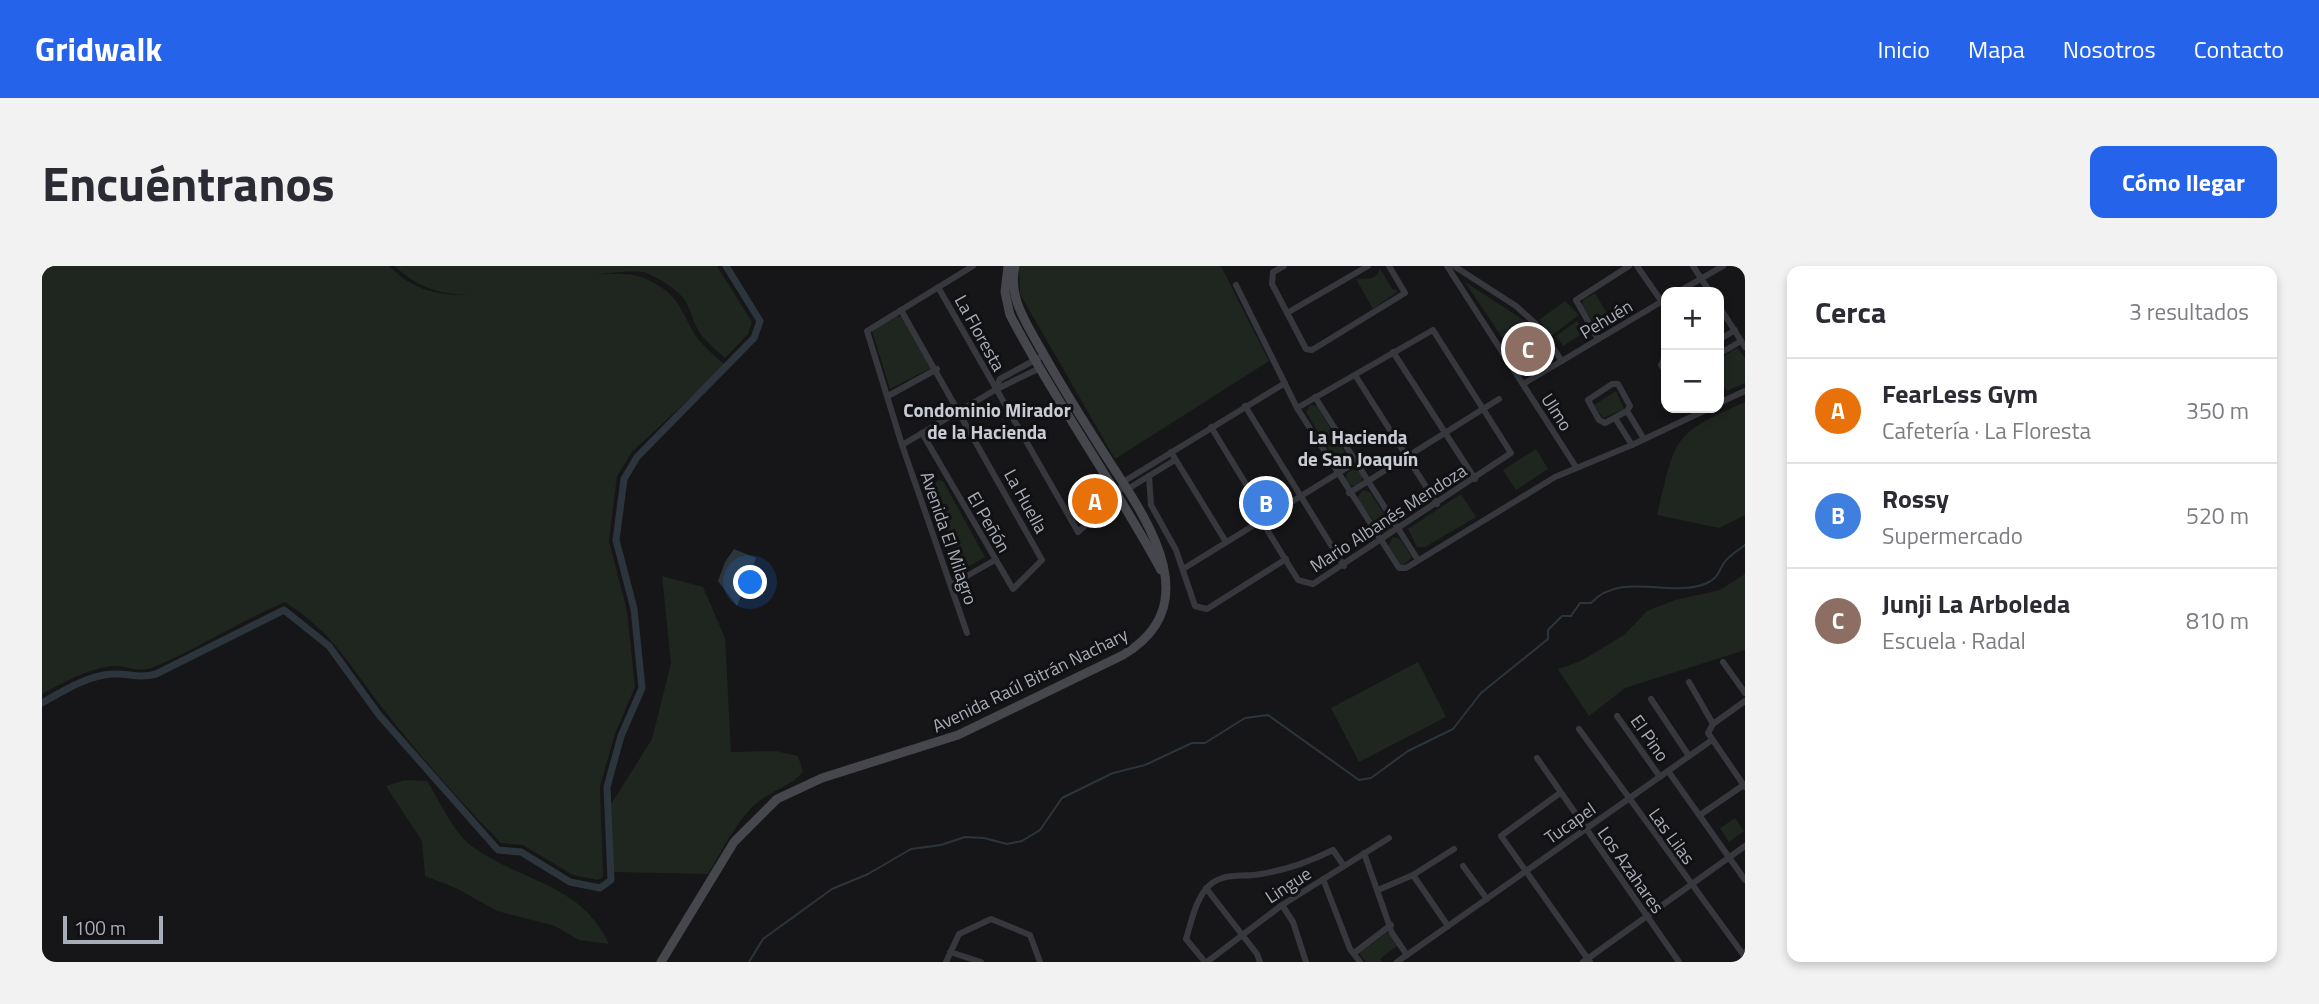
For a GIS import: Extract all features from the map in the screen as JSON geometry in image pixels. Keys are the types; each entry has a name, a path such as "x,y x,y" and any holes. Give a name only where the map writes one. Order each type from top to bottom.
{"main road":[{"name":"Avenida Raúl Bitrán Nachary","path":"661,962 734,842 777,799 806,783 958,735 1123,655 1143,641 1157,622 1165,601 1166,578 1121,491 1007,307 1005,285 1008,266"},
{"name":"Avenida Raúl Bitrán Nachary","path":"1015,266 1013,292 1042,362 1088,451 1121,491"}],"street":[{"path":"901,310 973,266"},
{"path":"1284,266 1270,277 1306,349 1312,350 1405,293 1389,266"},
{"path":"1287,313 1368,266"},
{"name":"Ulmo","path":"1447,266 1576,467"},
{"path":"1454,266 1532,320 1562,361"},
{"path":"1598,339 1576,300 1629,266"},
{"path":"1637,266 1661,296"},
{"path":"1693,266 1707,287"},
{"path":"1687,287 1723,266"},
{"path":"1236,285 1297,408 1349,494 1399,568 1406,568 1555,477 1699,413"},
{"name":"La Floresta","path":"938,287 1078,532 1121,491"},
{"name":"Pehuén","path":"1523,384 1661,302"},
{"name":"Avenida El Milagro","path":"901,310 867,331 902,445 967,634"},
{"name":"La Huella","path":"901,310 937,369 1042,560"},
{"path":"1724,314 1743,344 1724,352"},
{"path":"1297,408 1433,330 1485,408"},
{"path":"1724,337 1735,330"},
{"path":"1393,352 1475,479"},
{"path":"902,445 995,390 1000,379 1042,362"},
{"path":"888,396 937,369"},
{"path":"1355,375 1437,504"},
{"path":"1121,491 1171,452 1285,383"},
{"path":"1612,384 1618,384 1628,398 1630,406 1627,411 1605,423 1599,420 1588,400 1612,384"},
{"path":"1724,401 1745,391"},
{"path":"1315,397 1418,560"},
{"path":"1349,494 1499,399"},
{"path":"1245,406 1344,566"},
{"name":"Mario Albanés Mendoza","path":"1211,427 1298,580 1307,585 1344,566 1511,453 1485,408"},
{"path":"1627,411 1644,439"},
{"path":"1615,418 1632,445"},
{"name":"El Peñón","path":"922,432 1013,589 1042,560"},
{"path":"1171,452 1226,542"},
{"path":"1121,491 1175,460"},
{"path":"1149,476 1152,505 1183,569 1356,462"},
{"name":"Mario Albanés Mendoza","path":"1183,569 1195,606 1207,609 1286,559"},
{"path":"951,585 995,560"},
{"path":"1723,662 1745,693"},
{"path":"1689,682 1713,724"},
{"path":"1651,699 1689,756"},
{"path":"1700,816 1745,785 1708,733 1713,724 1744,705"},
{"name":"El Pino","path":"1617,716 1660,777"},
{"name":"Las Lilas","path":"1579,729 1745,957"},
{"name":"Tucapel","path":"1397,962 1712,740"},
{"name":"Los Azahares","path":"1537,758 1679,962"},
{"path":"1668,771 1745,880"},
{"path":"1560,793 1500,836 1587,961 1745,846"},
{"name":"Lingue","path":"1206,962 1282,905 1389,838"},
{"path":"1378,890 1413,875 1454,849"},
{"path":"1206,962 1186,939 1206,888 1228,875 1260,874 1312,860 1333,850 1344,866"},
{"path":"1364,853 1391,926 1407,955"},
{"path":"1463,866 1487,899"},
{"path":"1413,875 1448,926"},
{"path":"1323,879 1360,962"},
{"path":"1206,888 1257,954 1260,962"},
{"path":"1282,905 1293,922 1306,962"},
{"path":"946,962 959,934 991,919 1030,934 1040,962"},
{"path":"1354,953 1391,926"},
{"path":"950,952 981,962"}],"shaded area":[{"path":"42,266 389,266 412,284 438,293 465,295 493,293 580,276 626,274 644,278 671,295 698,339 725,365 632,452 617,476 609,541 627,611 635,687 615,734 600,786 603,877 598,880 573,875 523,845 501,843 427,762 330,639 285,602 154,667 143,670 112,666 94,670 42,694"},
{"path":"395,266 717,266 752,322 748,334 725,358 699,332 683,297 667,284 643,272 614,273 482,295 450,294 421,285"},
{"path":"1019,266 1221,266 1269,361 1115,459 1020,294"},
{"path":"1380,268 1392,289 1398,291 1373,309 1356,279 1373,277"},
{"path":"1465,282 1522,319 1499,333"},
{"path":"1595,293 1612,322 1598,329 1582,306 1583,300"},
{"path":"1565,301 1579,315 1551,336 1539,320"},
{"path":"896,316 903,317 931,368 890,389 872,331"},
{"path":"1522,319 1531,324 1553,357 1529,374 1522,371 1499,333"},
{"path":"1577,321 1585,332 1563,346 1556,336"},
{"path":"1737,348 1745,358 1745,383 1727,391 1724,386 1724,356"},
{"path":"1616,391 1624,409 1603,418 1594,405"},
{"path":"1745,402 1745,515 1719,528 1657,515 1668,469 1680,442 1689,432"},
{"path":"1310,405 1317,406 1349,459 1348,463 1338,465 1306,412"},
{"path":"1536,449 1548,469 1516,490 1503,470"},
{"path":"1354,470 1362,478 1354,486 1346,478"},
{"path":"938,480 943,481 985,557 959,572 933,487"},
{"path":"1363,490 1370,492 1392,527 1384,535 1357,498"},
{"path":"1461,494 1476,517 1425,547 1417,547 1408,529"},
{"path":"1393,537 1400,539 1412,557 1404,565 1400,565 1388,546"},
{"path":"734,549 756,558 737,606 718,581 725,562"},
{"path":"1745,574 1745,650 1625,688 1589,716 1558,669 1581,661 1624,635 1647,611 1675,600 1720,590"},
{"path":"662,576 703,587 725,638 731,752 776,751 798,756 803,772 750,809 730,836 708,874 613,872 610,806 652,739 671,663"},
{"path":"1418,662 1446,717 1359,762 1331,708"},
{"path":"405,780 427,781 453,825 466,841 492,859 567,896 583,908 597,924 609,944 579,940 555,926 497,911 456,888 425,876 422,841 386,786"},
{"path":"1735,818 1744,831 1729,842 1720,828"},
{"path":"1388,932 1398,945 1380,959 1382,962 1366,962 1359,953"}],"waterway":[{"path":"42,703 94,677 156,674 284,610 329,646 379,715 498,850 521,852 570,882 600,888 611,880 607,787 621,736 642,688 634,609 616,540 624,479 637,457 754,338 760,321 726,266"},
{"path":"749,962 763,939 832,889 868,874 911,849 941,845 965,837 984,838 1007,844 1022,841 1040,830 1062,798 1113,773 1145,765 1192,743 1205,743 1245,718 1268,715 1359,780 1371,778 1408,751 1453,729 1481,693 1548,639 1548,630 1562,616 1571,616 1580,603 1591,603 1603,593 1617,588 1678,588 1707,583 1716,577 1728,558 1745,545"}],"place":[{"name":"Junji La Arboleda","path":"1528,349"},
{"name":"FearLess Gym","path":"1095,501"},
{"name":"Rossy","path":"1266,503"}],"district":[{"name":"Condominio Mirador de la Hacienda","path":"987,420"},
{"name":"La Hacienda de San Joaquín","path":"1358,447"}]}
